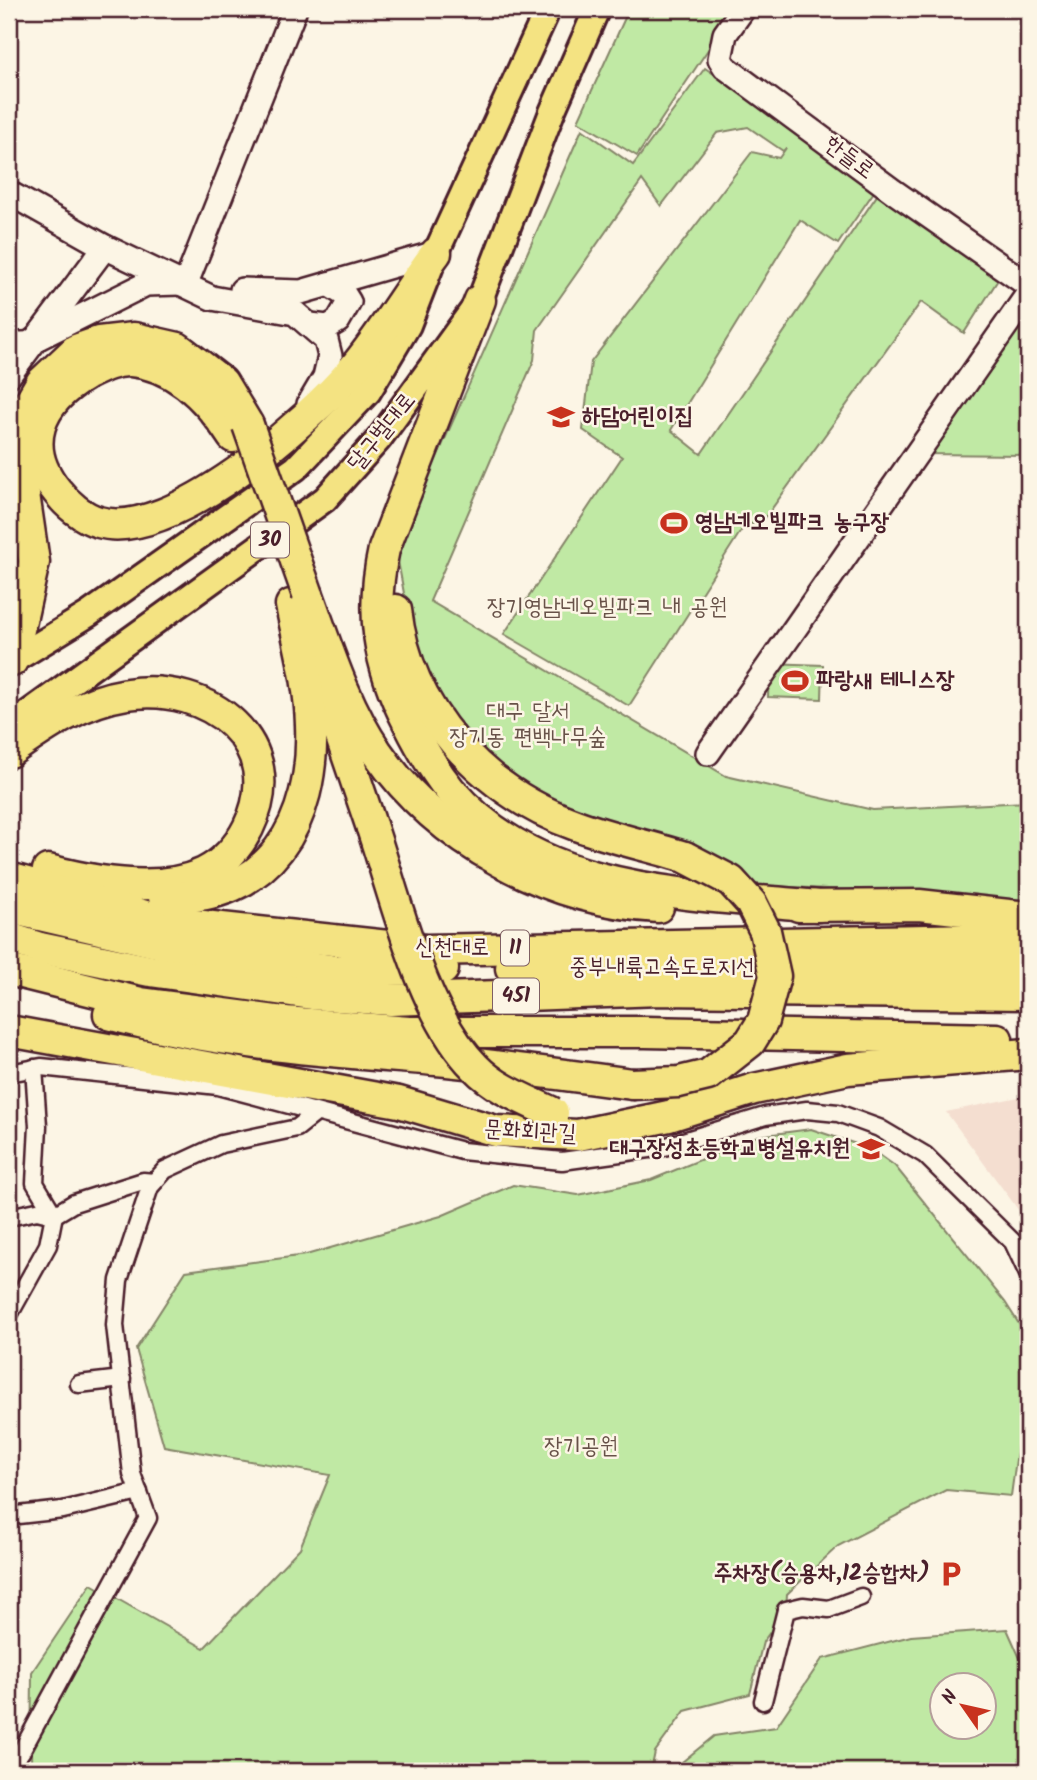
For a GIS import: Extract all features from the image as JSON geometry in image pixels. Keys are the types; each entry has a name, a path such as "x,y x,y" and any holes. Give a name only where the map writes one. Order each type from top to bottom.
{"highway":[{"path":"240,431 192,388 162,368 130,361 105,365 62,390 44,415 36,450 42,474 67,504 99,523 144,522 198,497 283,439 320,406 355,367 436,253"},
{"path":"480,300 384,549 375,586 376,623 393,693 426,756 451,790 484,822 520,846 566,868 655,891 818,906"},
{"path":"10,662 34,562 18,453 24,412 41,383 76,350 99,342 134,338 178,348 222,382 299,600 313,657 427,989 449,1034 475,1068 498,1086 553,1113 586,1123 669,1116"},
{"path":"9,982 160,1028 299,1048 489,1065 632,1084 679,1082 708,1075 750,1042 763,1021 775,976 765,931 751,903 731,881 685,857 576,825 525,802 488,777 458,748 425,701 399,636 391,569 401,508"},
{"path":"9,860 160,897 200,896 243,881 276,854 301,811 310,757 307,682 299,600"},
{"path":"299,600 376,750 410,794 460,836 509,867 604,901 655,908 919,905 1028,917"},
{"path":"9,751 81,707 105,699 149,692 187,695 202,701 231,721 248,744 259,771 258,801 244,834 219,864 204,873 167,883 76,877"},
{"name":"신천대로","path":"9,878 167,922 425,950 1028,938"},
{"name":"중부내륙고속도로지선","path":"9,908 164,944 336,971 1028,968"},
{"name":"중부내륙고속도로지선","path":"9,938 40,948 150,971 312,994 391,1000 660,990 1028,994"},
{"path":"9,970 141,1003 285,1022 409,1032 645,1032 1028,1040"},
{"path":"9,1031 400,1102 496,1131 578,1135 669,1116 754,1088 848,1069 1028,1054"}],"main road":[{"name":"달구벌대로","path":"10,662 100,606 296,468 368,392 408,325 436,253 548,9"},
{"name":"달구벌대로","path":"9,727 325,499 379,439 480,300 552,113 597,9"}],"street":[{"path":"186,283 295,9"},
{"name":"한들로","path":"743,9 725,34 720,59 725,67 893,191 1028,285"},
{"path":"9,193 105,247 186,283 212,298 295,313 310,325 326,340 330,356 325,377 283,439"},
{"path":"9,375 105,247"},
{"path":"9,341 34,340 146,284 186,283 255,291 301,292 436,253"},
{"path":"310,325 328,327 345,312 349,302 344,294 328,284"},
{"path":"708,753 1028,293"},
{"path":"9,578 18,586 26,603"},
{"path":"9,1315 48,1245 54,1215 35,1183 38,1126 34,1068"},
{"name":"문화회관길","path":"9,1073 34,1068 218,1086 462,1151 562,1161 664,1147 765,1116 807,1111 838,1113 879,1128 925,1155 1013,1242 1028,1274"},
{"path":"9,1763 21,1752 148,1518 132,1474 115,1325 119,1280 150,1187 165,1170 221,1144 297,1128 316,1113"},
{"path":"9,1217 37,1211 54,1215 74,1203 142,1181 155,1182"},
{"path":"79,1384 122,1379"},
{"path":"9,1517 63,1510 139,1492"},
{"path":"763,1701 786,1610 803,1606 829,1609 861,1597"}],"shaded area":[{"path":"1028,1095 1028,1223 946,1112"}],"green space":[{"path":"629,9 735,9 637,156 578,121"},
{"path":"705,68 878,186 838,244 800,220 671,430 701,454 878,194 1001,275 964,333 921,302 760,525 746,523 629,706 504,634 622,457 583,430 591,362 752,152 779,158 786,148 783,151 748,127 717,133 661,206 642,180 537,330 534,360 430,601 726,776 873,810 1028,802 1028,900 755,885 720,861 595,823 488,769 417,664 396,550 582,129 633,165"},
{"path":"1028,303 1028,455 922,454"},
{"name":"파랑새 테니스장","path":"769,663 823,665 822,699 768,697"},
{"name":"장기공원","path":"811,1129 871,1149 895,1166 1005,1302 1028,1338 1028,1371 1011,1496 946,1490 838,1546 787,1594 786,1610 763,1642 750,1694 685,1711 655,1752 651,1771 31,1771 32,1672 91,1584 204,1648 300,1548 330,1475 164,1446 136,1349 186,1271 306,1255 441,1216 513,1185 578,1195 651,1180 758,1136"},
{"path":"1007,1629 1028,1676 1028,1771 671,1771 714,1736 776,1727 822,1659 911,1636"}],"place":[{"name":"하담어린이집","path":"561,417"},
{"name":"영남네오빌파크 농구장","path":"674,523"},
{"name":"파랑새 테니스장","path":"795,681"},
{"name":"대구장성초등학교병설유치원","path":"871,1149"},
{"name":"주차장(승용차,12승합차)","path":"951,1574"}],"park label":[{"name":"장기영남네오빌파크 내 공원","path":"607,608"},
{"name":"대구 달서 장기동 편백나무숲","path":"528,725"}]}
